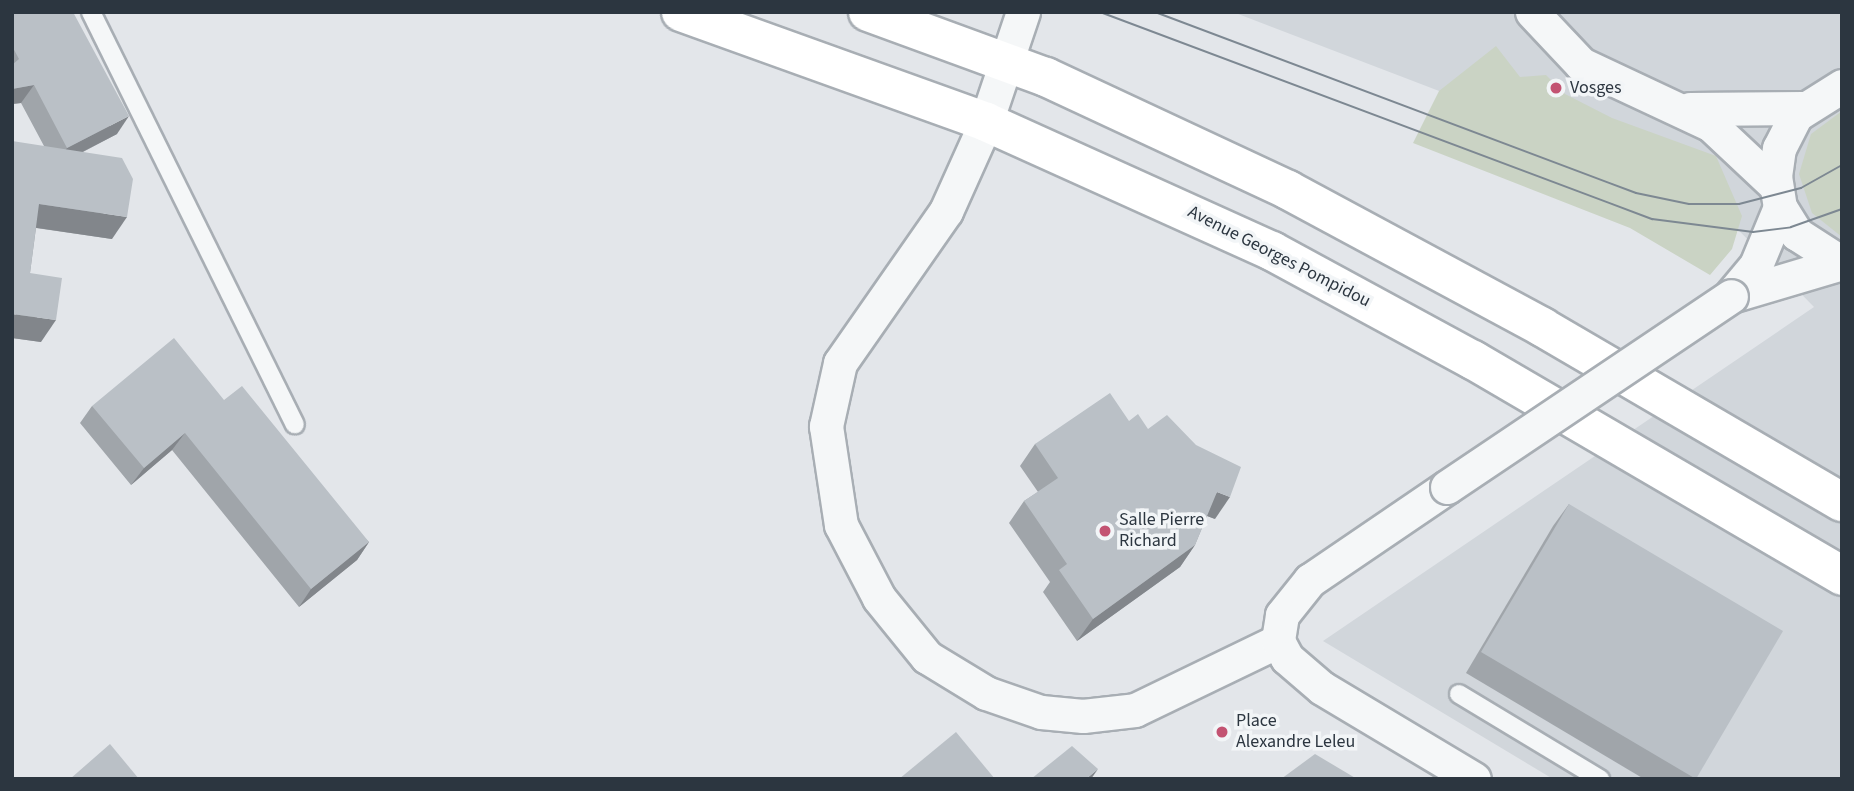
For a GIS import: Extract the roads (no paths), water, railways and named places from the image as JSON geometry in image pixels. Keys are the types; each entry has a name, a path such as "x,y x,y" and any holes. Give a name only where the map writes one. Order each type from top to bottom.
{"main road":[{"name":"Avenue Georges Pompidou","path":"681,12 986,122 1351,292 1842,576"},
{"path":"867,12 1008,61 1249,170 1411,254 1842,502"}],"street":[{"path":"1023,12 986,122 946,211 840,363 828,404 828,474 841,525 867,578 927,657 1015,704 1083,716 1147,705 1278,641"},
{"path":"1532,12 1581,64 1732,139 1778,196 1803,241 1842,263"},
{"path":"1666,106 1761,113 1803,108 1842,86"},
{"path":"1278,641 1282,615 1310,580 1731,296 1756,265 1778,196 1779,148 1803,108"},
{"path":"1731,296 1842,263"},
{"path":"1278,641 1315,683 1474,779"}],"lane":[{"path":"91,12 295,424"},
{"path":"1459,694 1600,779"}],"tram line":[{"path":"1100,12 1652,219 1753,232 1791,227 1842,209"},
{"path":"1155,12 1636,193 1689,204 1739,204 1801,188 1842,165"}],"place":[{"name":"Vosges","path":"1556,88"},
{"name":"Salle Pierre Richard","path":"1105,531"},
{"name":"Place Alexandre Leleu","path":"1222,732"}]}
